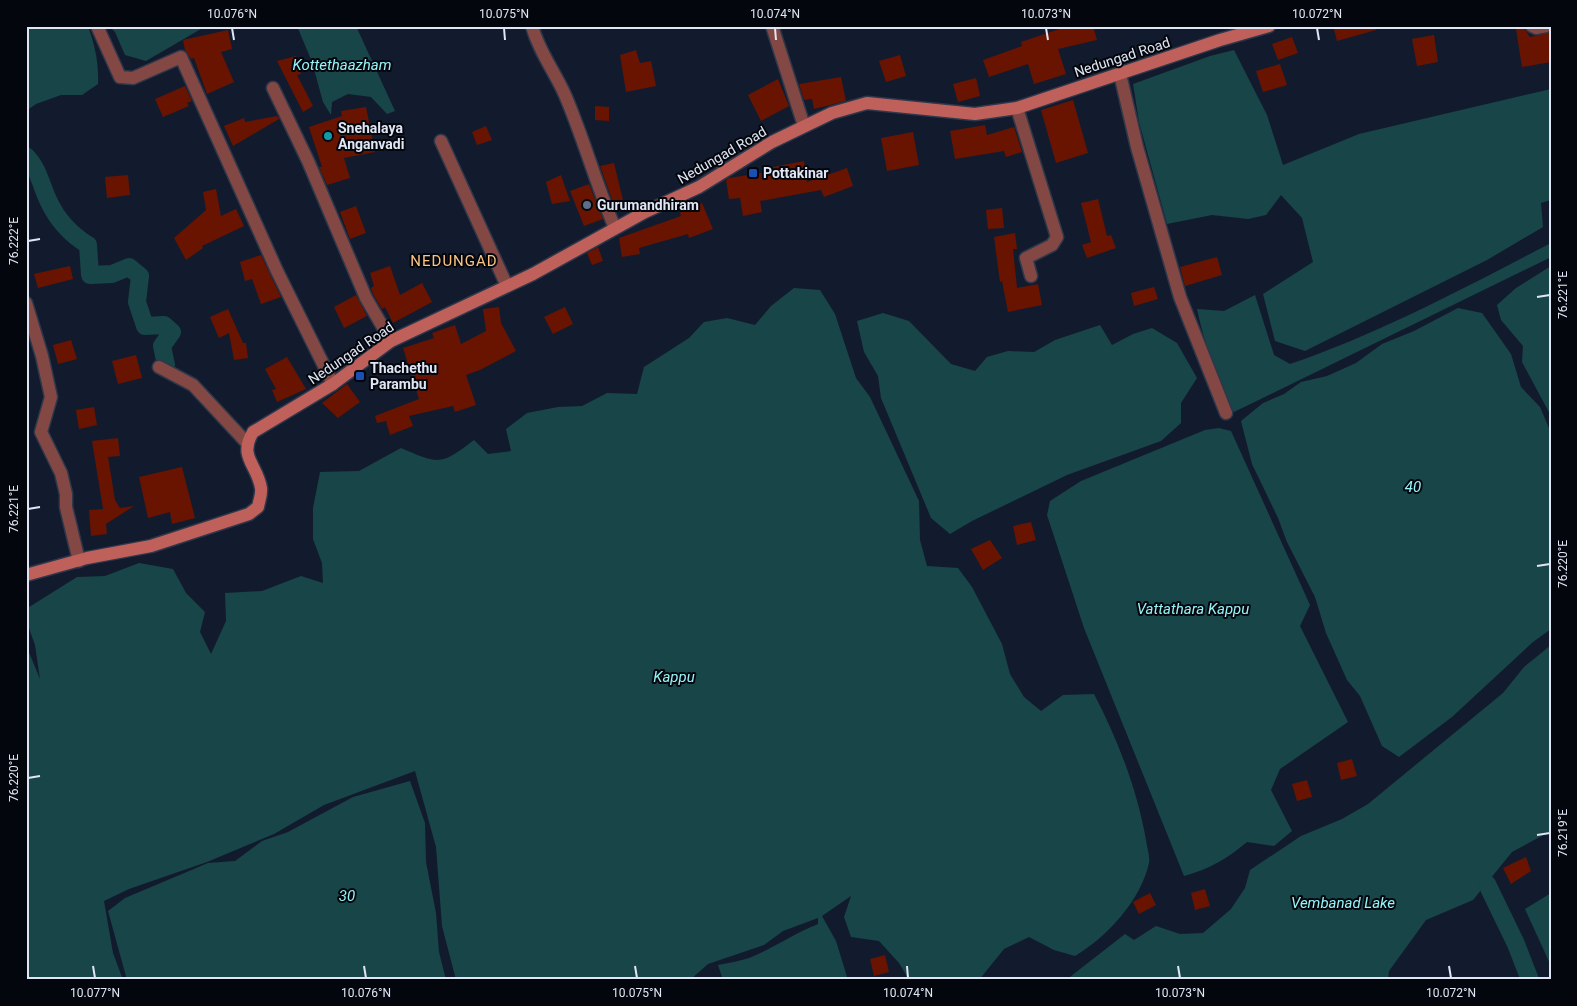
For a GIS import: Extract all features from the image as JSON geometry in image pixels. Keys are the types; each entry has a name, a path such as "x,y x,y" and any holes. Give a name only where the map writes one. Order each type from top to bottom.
{"main road":[{"name":"Nedungad Road","path":"246,442 253,432 333,384 391,341 507,286 615,228 699,187 772,142 832,113 867,103 975,114 1017,108 1269,26"},
{"path":"26,575 79,561 151,546 249,514 258,508 260,486 247,453 246,442"}],"street":[{"path":"97,26 120,77 133,78 181,57 277,270 333,384"},
{"path":"532,26 537,44 564,94 587,152 595,182 615,228"},
{"path":"772,26 804,126"},
{"path":"1532,26 1536,28 1546,26"},
{"path":"1120,74 1137,147 1180,298 1226,413"},
{"path":"273,88 308,161 366,298 391,341"},
{"path":"1017,108 1057,237 1052,245 1026,258 1032,276"},
{"path":"441,141 507,286"},
{"path":"26,303 42,356 51,397 40,432 60,473 79,561"},
{"path":"159,367 193,385 246,442"}],"water":[{"path":"26,26 88,26 96,55 98,84 82,95 61,95 36,104 26,111"},
{"path":"109,26 206,26 146,61 125,55 115,32"},
{"name":"Kottethaazham","path":"297,26 356,26 395,111 387,114 371,97 348,94 332,102 331,115 323,102 312,62"},
{"path":"1234,50 1267,115 1283,165 1359,134 1551,89 1551,200 1541,203 1543,227 1487,260 1305,351 1275,341 1263,294 1313,262 1302,218 1281,195 1266,215 1248,219 1212,215 1167,224 1139,122 1133,84 1210,56"},
{"path":"1551,243 1551,257 1234,412 1226,398 1211,357 1197,309 1224,311 1255,295 1274,355 1290,364 1390,324"},
{"path":"1551,266 1551,416 1522,362 1523,346 1501,320 1497,305 1516,288"},
{"name":"Kappu","path":"794,288 820,290 835,314 856,378 870,397 919,501 920,540 927,566 958,568 972,587 1002,644 1010,674 1024,697 1041,711 1063,695 1094,694 1103,711 1119,747 1132,784 1142,821 1149,863 1145,877 1131,904 1099,939 1075,956 1054,950 1029,937 1004,949 979,980 909,980 899,963 879,941 851,937 844,917 851,896 822,916 836,941 848,980 723,980 718,965 758,954 818,924 818,918 783,931 764,945 708,964 690,980 456,980 442,926 436,847 415,771 324,805 274,834 207,862 129,889 104,901 113,953 123,980 26,980 26,645 40,679 35,645 26,620 26,609 77,577 105,576 139,563 173,569 186,593 205,612 200,632 211,654 226,621 225,593 262,591 301,576 323,583 322,563 313,539 313,508 320,472 359,471 401,448 433,460 447,458 474,440 488,454 511,451 506,429 527,413 558,407 582,406 607,393 637,394 644,367 689,338 704,322 727,318 755,325 771,306"},
{"name":"40","path":"1458,308 1482,313 1511,354 1521,387 1540,407 1551,433 1551,629 1533,642 1452,717 1399,757 1382,746 1360,696 1347,680 1326,633 1315,597 1287,542 1278,518 1252,464 1241,421 1263,403 1284,394 1301,382 1327,376 1356,363 1382,344 1414,331"},
{"path":"883,313 909,321 951,364 975,371 987,357 1008,351 1034,352 1055,340 1100,325 1112,345 1133,334 1152,328 1177,343 1197,378 1181,403 1181,423 1161,441 1067,475 972,521 950,534 931,518 881,398 878,376 864,352 857,321"},
{"name":"Vattathara Kappu","path":"1219,428 1231,431 1310,605 1300,626 1348,722 1280,769 1271,790 1292,831 1274,846 1247,842 1217,863 1184,876 1084,628 1047,515 1050,501 1081,481 1205,430"},
{"name":"Vembanad Lake","path":"1551,645 1551,831 1512,852 1473,900 1426,920 1389,971 1388,980 1066,980 1125,934 1134,940 1156,926 1180,934 1203,933 1231,909 1245,888 1250,870 1301,836 1342,819 1368,804 1503,693 1524,667"},
{"name":"30","path":"410,781 425,823 426,862 436,913 439,952 446,980 127,980 108,911 125,898 208,863 235,861 262,841 288,832 353,797"},
{"path":"1551,893 1551,966 1525,909"}],"building":[{"path":"1068,26 1093,26 1097,40 1058,49 1066,74 1034,84 1028,64 989,77 983,60 1022,46 1021,42"},
{"path":"1333,26 1376,26 1376,30 1337,41"},
{"path":"1524,28 1530,37 1551,32 1551,62 1522,67 1516,29"},
{"path":"228,30 232,49 221,52 234,82 207,94 194,58 191,59 185,50 183,40"},
{"path":"1434,35 1438,62 1417,66 1412,39"},
{"path":"1292,37 1298,53 1278,60 1272,44"},
{"path":"636,50 640,63 651,61 656,86 626,92 620,55"},
{"path":"900,55 906,76 886,82 879,61"},
{"path":"296,56 301,74 297,75 313,106 303,112 277,61"},
{"path":"1280,64 1287,85 1263,92 1256,71"},
{"path":"841,77 846,101 814,109 812,99 804,100 799,84"},
{"path":"976,78 980,96 958,102 953,84"},
{"path":"778,79 789,106 761,121 748,95"},
{"path":"185,86 192,101 187,103 189,106 163,117 155,99"},
{"path":"1073,100 1088,153 1056,163 1041,110"},
{"path":"595,106 609,107 609,121 595,120"},
{"path":"366,107 375,152 344,158 350,178 327,185 319,167 322,167 309,127 342,116 341,111"},
{"path":"277,116 279,119 233,146 224,126 244,118 245,122"},
{"path":"985,125 987,135 1014,127 1022,152 1006,157 1004,151 955,159 950,131"},
{"path":"486,126 492,140 477,145 472,132"},
{"path":"913,132 919,165 887,171 881,138"},
{"path":"804,161 807,182 847,168 853,186 824,197 821,190 760,201 762,212 743,216 740,198 729,199 726,180 729,178 773,171 773,167"},
{"path":"614,163 623,200 613,202 600,166"},
{"path":"128,175 130,195 107,198 105,177"},
{"path":"561,175 570,201 552,204 546,182"},
{"name":"Gurumandhiram","path":"589,184 603,219 584,226 570,191"},
{"path":"216,189 221,216 236,209 244,226 202,246 203,248 186,260 174,238 206,210 203,192"},
{"path":"1098,199 1107,236 1111,235 1116,248 1087,258 1082,245 1091,242 1081,203"},
{"path":"702,203 713,229 689,238 688,234 639,248 640,254 622,257 619,238 681,216 680,213 682,211"},
{"path":"356,206 366,233 350,239 340,212"},
{"path":"1002,208 1004,228 988,229 986,210"},
{"path":"1015,233 1017,249 1013,249 1017,288 1038,284 1042,305 1008,312 1002,281 1000,282 994,237"},
{"path":"598,247 603,261 592,265 587,253"},
{"path":"261,255 281,297 261,304 252,279 245,281 240,262"},
{"path":"1217,257 1222,275 1185,286 1180,267"},
{"path":"70,266 73,279 38,288 34,274"},
{"path":"390,266 400,295 422,283 432,302 393,323 385,307 382,309 373,294 371,288 374,286 370,273"},
{"path":"1154,287 1158,299 1134,306 1131,293"},
{"path":"356,295 367,316 344,328 334,307"},
{"path":"499,307 501,323 516,351 480,370 466,375 476,405 455,412 453,406 409,416 413,426 390,435 386,421 377,423 375,416 419,399 403,348 434,338 432,333 455,325 461,344 486,331 483,309"},
{"path":"565,307 573,324 553,334 544,317"},
{"path":"228,309 243,343 246,343 248,358 234,360 229,333 219,338 210,317"},
{"path":"71,340 77,359 58,364 53,345"},
{"path":"136,355 142,378 118,384 112,361"},
{"path":"287,357 306,389 277,402 272,390 276,389 265,369"},
{"path":"347,384 360,402 338,418 322,403"},
{"path":"94,407 97,425 79,429 76,410"},
{"path":"118,438 120,456 108,457 115,500 120,508 134,506 106,524 107,534 91,536 89,510 103,509 92,441"},
{"path":"182,467 195,518 172,524 170,512 148,518 139,477"},
{"path":"1031,522 1036,540 1017,545 1013,526"},
{"path":"990,540 1002,558 983,570 971,549"},
{"path":"1352,759 1357,776 1341,780 1337,763"},
{"path":"1307,780 1312,797 1297,801 1292,784"},
{"path":"1526,857 1531,871 1511,884 1503,868"},
{"path":"1205,889 1210,906 1195,910 1191,893"},
{"path":"1150,893 1156,905 1139,914 1133,902"},
{"path":"885,955 889,972 874,976 870,959"}],"waterway":[{"path":"26,156 37,172 56,215 70,232 88,245 90,275 112,274 129,267 140,276 137,302 145,326 164,325 172,332 162,346 166,365"},
{"path":"1487,884 1516,944 1530,980"}],"place":[{"name":"Snehalaya Anganvadi","path":"328,136"},
{"name":"Pottakinar","path":"753,173"},
{"name":"Gurumandhiram","path":"587,205"},
{"name":"Thachethu Parambu","path":"360,376"}],"district":[{"name":"NEDUNGAD","path":"454,261"}]}
